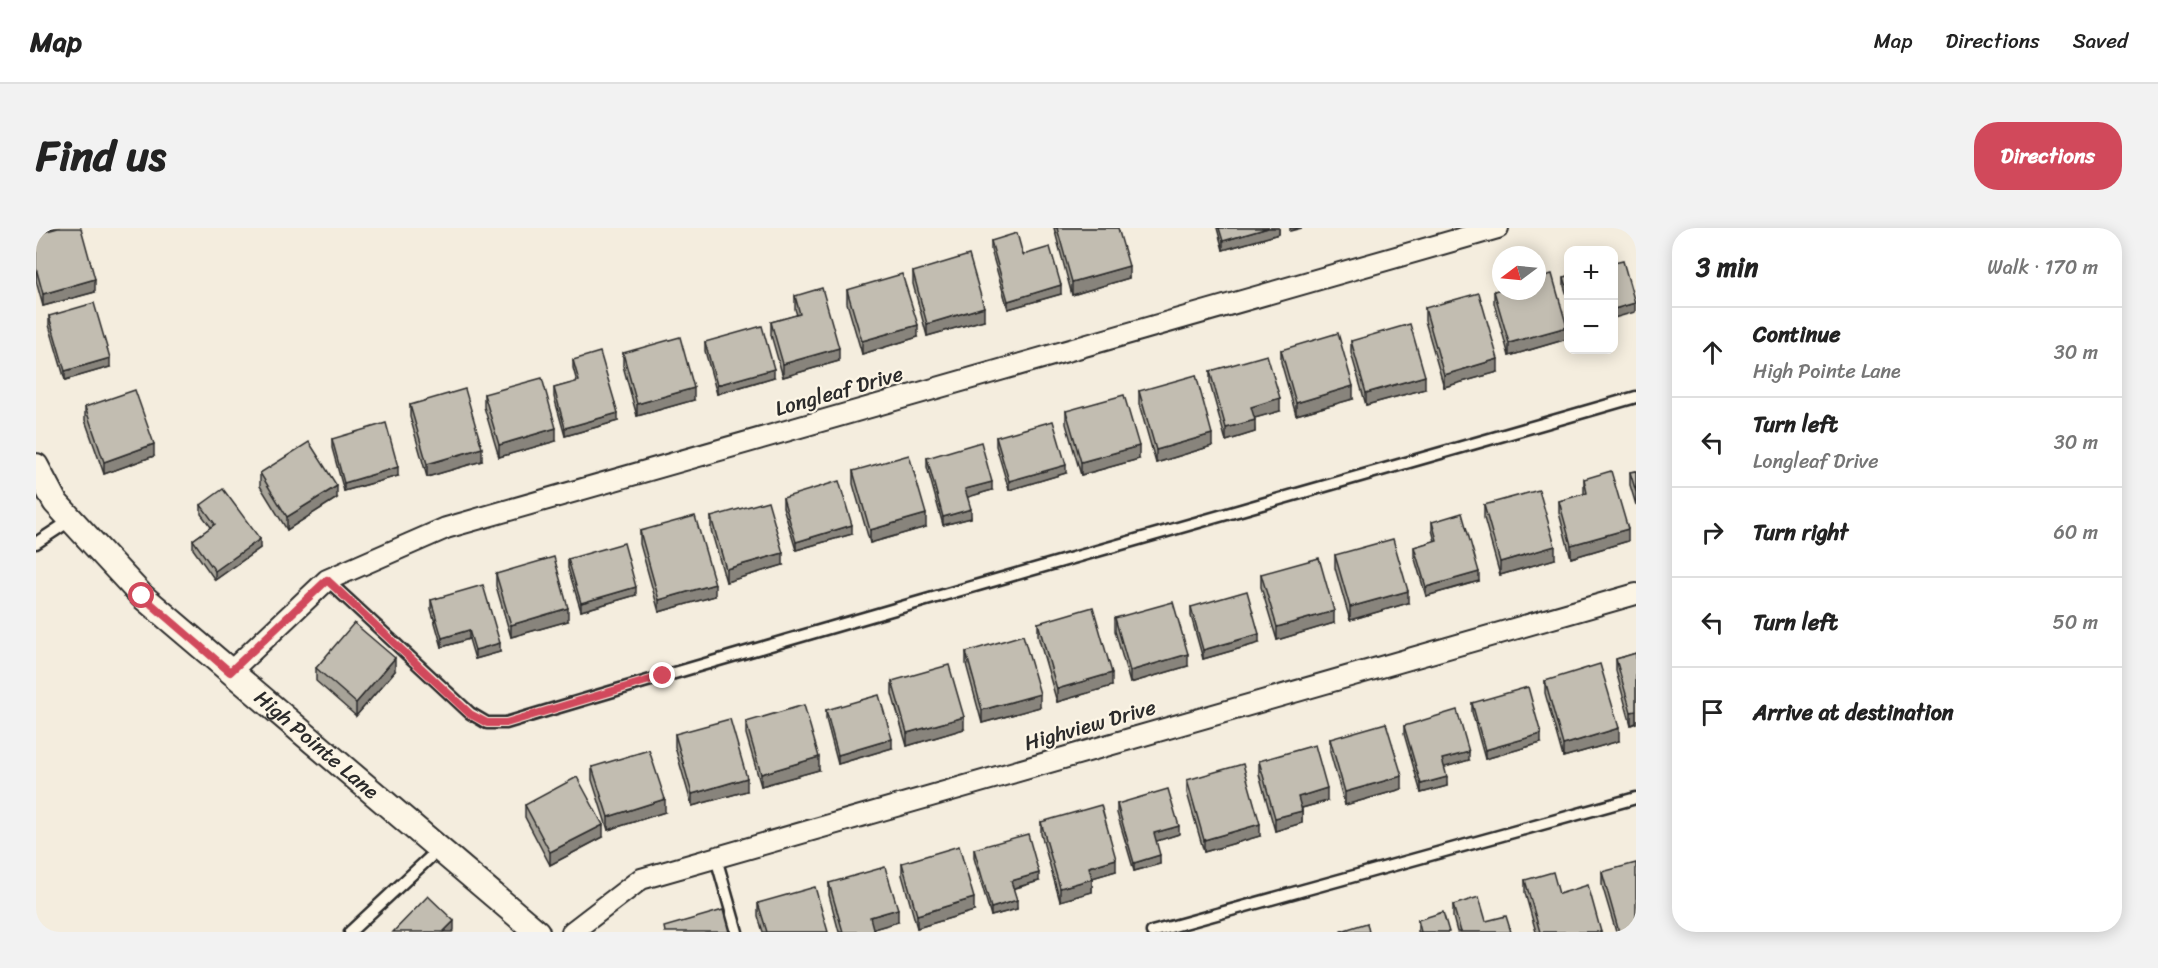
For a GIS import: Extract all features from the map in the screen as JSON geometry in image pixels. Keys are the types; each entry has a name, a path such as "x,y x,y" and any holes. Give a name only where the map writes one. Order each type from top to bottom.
{"street":[{"name":"Longleaf Drive","path":"230,672 327,580 446,528 1498,228"},
{"name":"High Pointe Lane","path":"36,466 55,502 142,596 537,932"},
{"name":"Highview Drive","path":"572,932 641,879 1636,594"}],"lane":[{"path":"327,580 470,714 487,723 506,723 874,614 1117,547 1636,397"},
{"path":"36,543 71,520"},
{"path":"1152,932 1636,798"},
{"path":"350,932 439,849"},
{"path":"716,858 737,932"}],"building":[{"path":"58,228 81,228 95,279 43,294 36,268 36,234"},
{"path":"1057,228 1118,228 1129,266 1072,282"},
{"path":"1219,228 1268,228 1223,241"},
{"path":"1017,233 1023,255 1050,247 1061,285 1008,301 991,241"},
{"path":"969,255 984,307 927,324 913,272"},
{"path":"1623,261 1635,303 1618,308 1618,300 1618,262"},
{"path":"902,274 918,325 862,341 847,290"},
{"path":"1552,274 1564,316 1564,328 1509,343 1497,300 1546,300 1546,276"},
{"path":"822,288 839,348 783,364 771,322 800,314 795,296"},
{"path":"1479,293 1498,359 1444,375 1425,308"},
{"path":"94,303 110,358 65,371 49,316"},
{"path":"1410,324 1425,376 1366,393 1351,341"},
{"path":"762,326 774,369 717,385 705,342"},
{"path":"1338,333 1353,386 1296,403 1281,350"},
{"path":"680,337 694,388 637,404 623,353"},
{"path":"600,352 618,413 565,428 554,388 579,381 573,360"},
{"path":"1267,355 1280,398 1251,407 1255,420 1226,428 1210,371"},
{"path":"1196,375 1212,434 1156,450 1139,391"},
{"path":"542,378 556,428 499,445 484,394"},
{"path":"465,389 482,448 427,464 410,405"},
{"path":"135,390 154,444 104,462 85,407"},
{"path":"1124,395 1139,446 1081,462 1066,411"},
{"path":"1053,421 1066,465 1009,481 996,437"},
{"path":"386,423 398,467 344,483 332,439"},
{"path":"309,442 337,486 287,517 260,473"},
{"path":"981,442 992,482 965,489 971,509 943,517 927,458"},
{"path":"909,455 926,514 870,530 853,471"},
{"path":"1611,471 1628,529 1571,545 1559,501 1587,493 1584,479"},
{"path":"1636,471 1636,492 1630,472"},
{"path":"839,481 852,525 796,542 783,498"},
{"path":"223,489 260,539 215,571 193,540 215,524 201,505"},
{"path":"1539,490 1555,546 1500,562 1484,505"},
{"path":"768,501 783,553 726,569 711,517"},
{"path":"1462,513 1479,572 1426,587 1414,547 1437,540 1432,522"},
{"path":"695,516 715,584 659,600 640,531"},
{"path":"1393,539 1408,591 1350,607 1335,555"},
{"path":"624,543 636,587 581,603 568,559"},
{"path":"554,557 568,608 511,625 496,574"},
{"path":"1319,558 1334,611 1277,627 1261,574"},
{"path":"483,585 500,643 475,650 469,630 442,638 431,600"},
{"path":"1247,591 1259,634 1203,650 1191,607"},
{"path":"1173,602 1188,654 1130,671 1115,618"},
{"path":"1093,607 1112,673 1057,689 1038,623"},
{"path":"354,623 395,658 356,703 316,668"},
{"path":"1023,635 1040,694 982,710 966,652"},
{"path":"1636,653 1636,711 1631,712 1616,659"},
{"path":"1600,664 1619,728 1563,745 1545,681"},
{"path":"949,665 964,717 907,733 892,681"},
{"path":"1528,687 1541,734 1485,750 1472,703"},
{"path":"879,695 892,739 838,755 826,710"},
{"path":"804,705 819,757 761,774 746,722"},
{"path":"1457,710 1469,752 1442,759 1447,777 1421,784 1404,726"},
{"path":"730,719 747,778 692,794 675,734"},
{"path":"1386,723 1402,776 1345,792 1330,739"},
{"path":"1315,745 1327,788 1298,797 1302,811 1275,818 1259,761"},
{"path":"649,750 665,799 608,817 592,767"},
{"path":"1243,764 1260,824 1204,840 1187,780"},
{"path":"577,777 603,825 550,852 525,805"},
{"path":"1168,789 1179,826 1154,833 1160,855 1134,863 1117,804"},
{"path":"1101,805 1116,859 1089,867 1092,879 1060,888 1041,822"},
{"path":"1028,834 1039,873 1011,881 1017,900 991,908 974,849"},
{"path":"959,846 974,898 917,915 902,863"},
{"path":"1636,863 1636,931 1619,932 1602,872"},
{"path":"885,867 898,909 870,917 874,932 843,932 829,883"},
{"path":"1553,872 1559,894 1588,885 1601,932 1540,932 1525,880"},
{"path":"815,887 828,932 767,932 758,903"},
{"path":"428,896 454,921 443,932 393,932"},
{"path":"1479,897 1486,921 1506,916 1511,932 1461,932 1453,905"},
{"path":"723,910 729,932 665,932 664,927"},
{"path":"1443,912 1449,932 1421,932 1418,920"},
{"path":"1367,923 1369,932 1341,932 1341,931"}],"route":[{"path":"142,596 230,672 327,580 470,714 487,723 506,723 663,676"}]}
